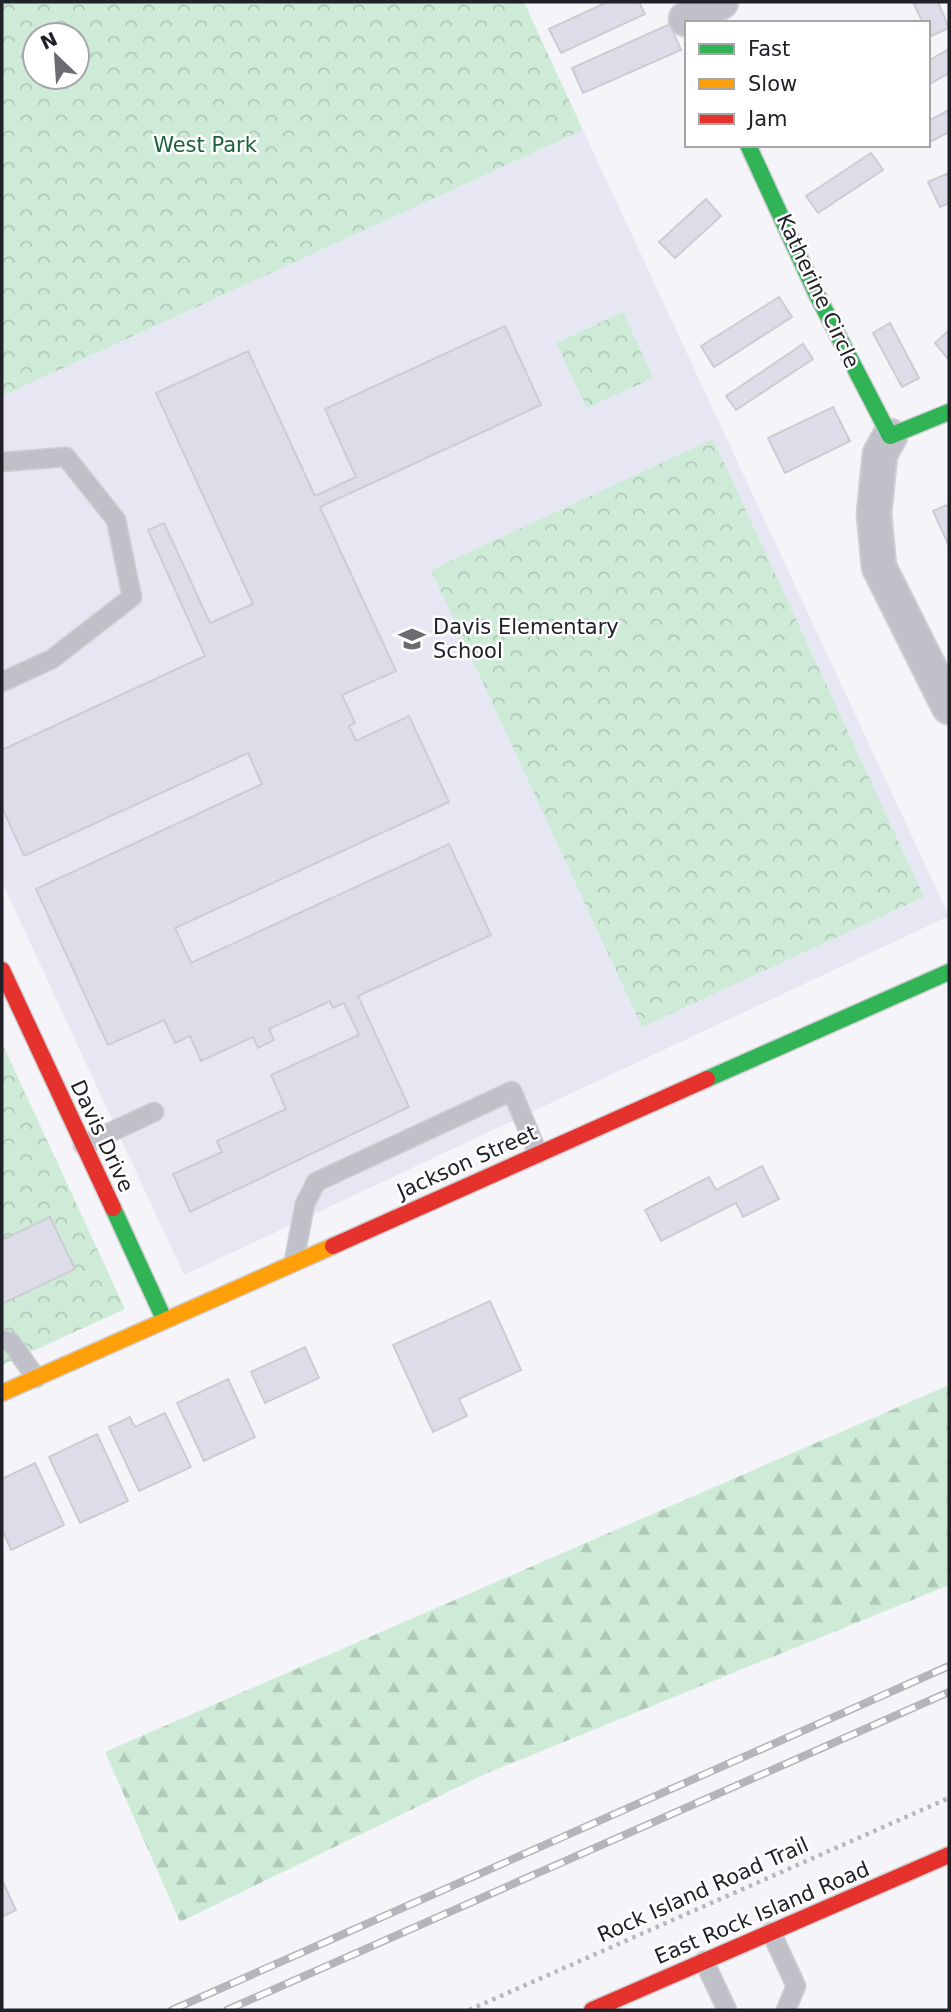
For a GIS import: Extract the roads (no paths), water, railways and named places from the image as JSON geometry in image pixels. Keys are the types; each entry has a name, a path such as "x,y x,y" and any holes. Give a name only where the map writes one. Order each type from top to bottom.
{"street":[{"path":"683,14 721,2"},
{"name":"Katherine Circle","path":"749,147 817,295 890,436"},
{"path":"949,412 890,436 880,454 874,514 879,567 949,707"},
{"name":"Davis Drive","path":"2,970 164,1320"},
{"name":"Jackson Street","path":"2,1393 949,972"},
{"name":"East Rock Island Road","path":"592,2010 949,1855"}],"lane":[{"path":"2,462 66,457 116,520 132,597 52,659 2,682"},
{"path":"294,1261 305,1204 316,1182 512,1091 538,1154"},
{"path":"83,1145 154,1112"},
{"path":"2,1340 11,1342 36,1378"},
{"path":"771,1932 796,1986 786,2010"},
{"path":"704,1961 727,2010"}],"railway":[{"path":"172,2010 949,1666"},
{"path":"227,2010 949,1692"}],"place":[{"name":"Davis Elementary School","path":"412,639"}],"park label":[{"name":"West Park","path":"205,145"}]}
